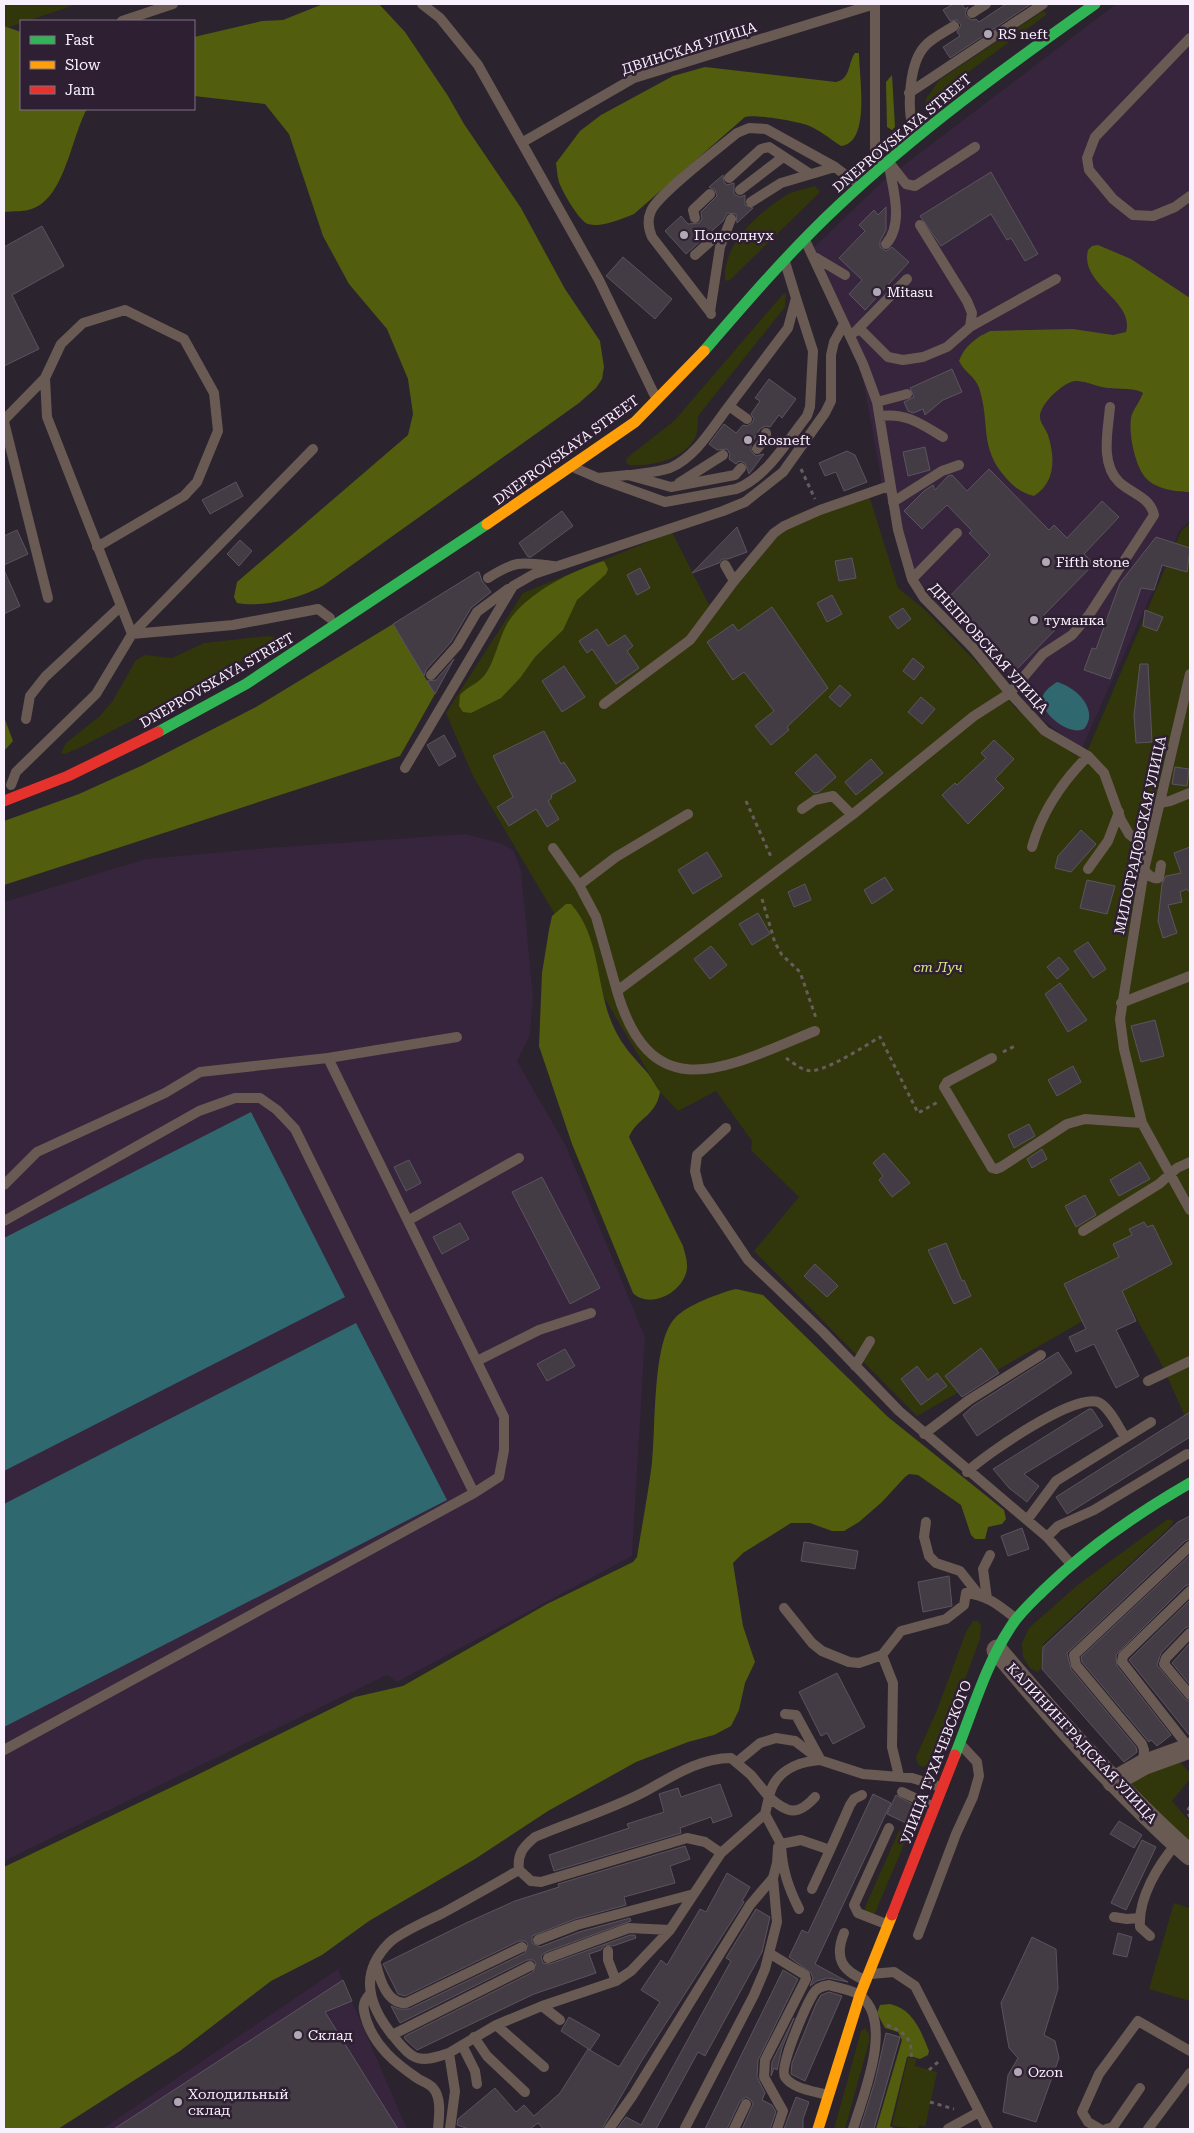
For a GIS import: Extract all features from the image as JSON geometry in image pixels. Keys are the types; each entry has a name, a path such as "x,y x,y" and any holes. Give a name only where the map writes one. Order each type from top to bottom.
{"main road":[{"name":"DNEPROVSKAYA STREET","path":"7,786 63,766 127,737 243,673 330,618 631,415 654,394 717,322 852,180 913,128 1081,4"},
{"name":"DNEPROVSKAYA STREET","path":"801,235 888,161 1016,60 1095,4"},
{"name":"DNEPROVSKAYA STREET","path":"4,801 68,776 133,745 246,684 312,643 572,467 635,422 658,401 781,256"},
{"name":"УЛИЦА ТУХАЧЕВСКОГО","path":"818,2129 827,2095 860,1995 997,1650 1016,1619 1072,1565 1154,1503 1190,1483"}],"street":[{"name":"КАЛИНИНГРАДСКАЯ УЛИЦА","path":"997,1650 1113,1782 1183,1849"},
{"path":"1113,1782 1143,1765 1190,1749"}],"lane":[{"path":"125,20 173,4"},
{"path":"422,4 440,18 478,65 599,280 654,394"},
{"path":"874,161 875,4"},
{"name":"ДВИНСКАЯ УЛИЦА","path":"523,142 634,78 875,4"},
{"path":"972,13 986,4"},
{"path":"909,93 1042,4"},
{"path":"913,128 910,115 909,93 916,66 924,47 954,26"},
{"path":"1190,38 1095,138 1087,158 1089,170 1100,185 1133,215 1153,216 1175,208 1190,196"},
{"path":"717,322 652,237 648,228 648,219 658,201 737,133 749,128 766,129 835,167 852,180"},
{"path":"729,178 761,149 769,147 810,174"},
{"path":"888,161 906,184 915,186 975,148"},
{"path":"740,190 783,158"},
{"path":"886,244 894,234 896,209 888,161"},
{"path":"751,202 781,182 835,167"},
{"path":"694,218 693,210 695,207 710,194"},
{"path":"695,256 731,219"},
{"path":"920,225 968,301 972,313 970,327"},
{"name":"ДНЕПРОВСКАЯ УЛИЦА","path":"801,235 851,337 877,402 881,416 889,486 902,548 912,579 924,598 974,650 1045,731 1088,756 1104,773 1118,812 1129,834 1148,849"},
{"path":"710,312 712,238"},
{"path":"572,467 665,502 736,489 747,485 760,475 807,416 810,407 813,351 781,256"},
{"path":"812,256 845,275"},
{"path":"859,328 888,356 903,360 923,356 947,347 970,327 1056,279"},
{"path":"851,337 907,280"},
{"path":"598,478 628,476 668,468 693,453 788,328 796,298"},
{"path":"48,598 4,421 45,378 61,344 83,323 125,310 184,338 214,393 218,430 197,482 184,496 97,547"},
{"path":"431,675 457,646 477,612 523,578 556,566 720,517 745,502 783,472 831,401 831,355 834,342 844,324"},
{"path":"45,378 47,417 132,634"},
{"path":"877,402 907,394"},
{"path":"729,406 747,419"},
{"path":"617,990 852,815 947,736 1010,693 1043,654 1072,635 1089,615 1154,515 1147,501 1118,481 1111,468 1106,446 1110,407"},
{"path":"881,416 898,414 907,417 943,437"},
{"path":"757,449 766,437 766,432"},
{"path":"7,786 16,772 96,694 132,634 313,449"},
{"path":"671,488 723,455"},
{"path":"893,502 942,471 959,465"},
{"path":"628,476 671,488 735,475 741,468"},
{"path":"604,704 690,640 734,581 774,533 795,520 889,486"},
{"path":"912,579 957,533"},
{"path":"488,578 508,565 520,562 556,566"},
{"path":"725,565 734,581"},
{"path":"405,768 513,586"},
{"path":"26,719 30,696 45,677 121,606"},
{"path":"132,634 233,625 318,609 330,618"},
{"name":"МИЛОГРАДОВСКАЯ УЛИЦА","path":"1190,674 1148,849 1121,1003 1124,1048 1142,1123 1171,1172 1190,1210"},
{"path":"1032,848 1036,834 1056,791 1088,756"},
{"path":"1160,803 1190,793"},
{"path":"802,809 815,800 834,796 852,815"},
{"path":"1088,869 1108,841 1118,812"},
{"path":"579,885 616,857 688,814"},
{"path":"553,848 579,885 596,917 624,1014 642,1046 660,1061 672,1067 701,1070 772,1048 815,1031"},
{"path":"1144,870 1153,879 1157,879 1161,865"},
{"path":"1121,1003 1190,976"},
{"path":"4,1185 37,1152 165,1093 200,1072 328,1058 457,1037"},
{"path":"4,1750 474,1493 499,1477 504,1450 504,1417 328,1058"},
{"path":"992,1058 947,1082 944,1087 948,1097 988,1163 996,1169 1067,1124 1085,1119 1142,1123"},
{"path":"4,1221 199,1111 235,1098 260,1098 276,1110 295,1129 474,1493"},
{"path":"726,1128 697,1155 695,1171 699,1187 748,1260 856,1366 898,1411 967,1472 1047,1537 1072,1565"},
{"path":"409,1220 520,1158"},
{"path":"1083,1231 1159,1184 1171,1172 1190,1162"},
{"path":"477,1361 539,1330 591,1313"},
{"path":"856,1366 870,1341"},
{"path":"924,1434 969,1400 1040,1355"},
{"path":"1148,1381 1190,1361"},
{"path":"967,1472 1052,1414 1072,1404 1094,1401 1102,1404 1125,1437"},
{"path":"1027,1520 1056,1481 1150,1422"},
{"path":"1047,1537 1058,1526 1094,1510 1187,1454"},
{"path":"926,1522 924,1537 929,1556 936,1562 960,1571 983,1597"},
{"path":"1143,1765 1144,1750 1142,1744 1076,1665 1074,1655 1190,1546"},
{"path":"983,1597 983,1569 990,1554"},
{"path":"1190,1591 1123,1656 1122,1662 1190,1749"},
{"path":"784,1608 812,1644 822,1651 849,1662 860,1664 882,1655 901,1631 946,1619 964,1605 966,1593 996,1602 1016,1619"},
{"path":"1190,1633 1166,1658 1164,1664 1190,1695"},
{"path":"882,1655 893,1683 892,1747 899,1776"},
{"path":"785,1714 796,1715 820,1760"},
{"path":"737,1762 760,1743 776,1738 794,1741 820,1760 863,1774 899,1776 922,1780 943,1788"},
{"path":"918,1935 956,1834 973,1797 979,1776 977,1762 960,1744"},
{"path":"721,1854 705,1842 686,1838 541,1882 531,1881 519,1870 518,1860 522,1847 535,1837 641,1793 674,1774 722,1758 731,1758 737,1762 768,1797 778,1805 794,1811 806,1807 815,1797"},
{"path":"519,1870 390,1942 376,1964 369,1980 370,1994 392,2035 405,2050 416,2058 428,2060 449,2053 496,2025 542,2006 616,1980 631,1971 670,1930 721,1854 765,1814 771,1787 780,1774 807,1761 820,1760"},
{"path":"902,1792 935,1808"},
{"path":"812,1889 850,1805 854,1799 862,1795"},
{"path":"765,1814 781,1844 782,1865 787,1884 799,1909"},
{"path":"887,1925 858,1913 854,1905 889,1828"},
{"path":"685,2128 754,1995 769,1954 777,1922 773,1878 777,1864 778,1847 781,1844 801,1840 830,1850"},
{"path":"1150,1936 1140,1927 1139,1911 1167,1855 1183,1849"},
{"path":"609,2129 638,2087 750,1904 773,1878"},
{"path":"538,1940 576,1924 694,1894"},
{"path":"1114,1917 1139,1918"},
{"path":"548,1958 629,1928 670,1930"},
{"path":"844,1933 839,1952 842,1963 852,1975 867,1977 894,1972 915,1986 988,2129"},
{"path":"376,1964 379,1976 393,2001 397,2004 406,2003 522,1947"},
{"path":"608,1951 608,1960 616,1980"},
{"path":"769,1954 805,1974 806,1979 766,2060 764,2077 783,2111 777,2129"},
{"path":"392,2035 530,1966"},
{"path":"827,2095 796,2085 784,2077 782,2072 786,2057 813,1994 817,1989 828,1985 860,1995 868,2003 875,2020 877,2034 874,2055 854,2129"},
{"path":"370,1994 364,2001 363,2011 372,2036 379,2047 414,2076 433,2088 439,2101 438,2129"},
{"path":"542,2006 560,2020"},
{"path":"1100,2129 1088,2122 1082,2112 1099,2074 1138,2021 1190,2052"},
{"path":"496,2025 544,2066"},
{"path":"474,2038 487,2056 525,2092"},
{"path":"462,2045 475,2071 477,2084"},
{"path":"449,2053 455,2091 450,2129"},
{"path":"1148,2129 1190,2073"},
{"path":"1106,2129 1113,2127 1140,2088"},
{"path":"734,2129 746,2104"},
{"path":"948,2129 979,2112"}],"path":[{"path":"793,458 806,477 820,510"},
{"path":"746,801 777,871"},
{"path":"756,886 782,955 800,972 814,1010 816,1020 815,1031"},
{"path":"772,1048 807,1071 814,1071 880,1037 918,1113 948,1097"},
{"path":"1190,1807 1187,1811 1190,1817"},
{"path":"875,2020 906,2034 911,2042 911,2058"},
{"path":"929,2070 940,2060"},
{"path":"930,2102 961,2111"}],"shaded area":[{"path":"1116,4 1190,4 1190,521 1180,530 1081,750 1033,712 1005,675 937,606 917,577 901,548 882,484 861,368 808,253 883,181"},
{"path":"465,834 500,843 513,850 521,870 533,998 530,1035 517,1061 566,1146 645,1337 632,1556 397,1682 387,1675 4,1861 4,902 146,859"},
{"name":"Склад","path":"338,1969 407,2129 102,2129"}],"green space":[{"path":"4,4 77,4 30,20 20,20 20,24 4,29"},
{"path":"323,4 379,4 405,32 521,208 565,289 600,341 604,367 602,379 596,388 579,403 324,585 305,594 282,601 247,604 237,603 234,597 237,582 408,435 413,414 408,379 387,329 349,284 323,236 289,134 265,104 195,96 195,37 262,21 283,20"},
{"path":"1043,11 1046,12 1046,15 925,104 926,99 939,80"},
{"path":"4,26 20,32 20,110 87,110 60,178 45,201 31,209 4,212"},
{"path":"855,53 859,53 861,107 860,121 856,133 850,142 841,146 816,129 801,123 766,117 745,117 634,214 599,225 584,222 571,205 561,186 556,163 580,131 601,115 673,76 705,67 836,82 847,74"},
{"path":"892,75 895,127 892,130 887,127 886,82"},
{"path":"815,186 820,192 730,280 725,281 729,255 735,243 753,221 774,203 789,194"},
{"path":"1098,245 1131,259 1190,298 1190,492 1160,487 1150,482 1142,473 1135,457 1131,438 1132,414 1143,393 1135,390 1107,388 1076,381 1065,385 1053,394 1044,406 1040,417 1050,443 1052,469 1046,484 1034,496 1022,492 1012,485 997,466 992,456 988,445 979,388 975,380 959,361 961,356 980,336 990,331 1073,329 1113,335 1126,332 1127,321 1123,311 1098,283 1091,273 1087,262 1088,250 1092,246"},
{"path":"784,293 786,294 785,307 698,416 697,434 691,444 684,451 667,460 647,465 629,465 626,462 627,458 674,421"},
{"name":"ст Луч","path":"867,489 898,588 924,609 989,675 1015,708 1077,756 1087,752 1181,531 1190,523 1190,1428 1163,1367 1125,1297 917,1416 754,1251 799,1197 751,1150 752,1141 716,1091 678,1111 660,1092 473,776 446,713 523,593 672,532 709,605 772,531 792,516"},
{"path":"604,561 608,569 606,574 577,600 563,630 535,657 520,678 501,698 471,713 463,712 459,706 460,695 484,676 494,658 504,630 515,613 537,593 550,585 578,570"},
{"path":"393,624 435,694 400,756 4,885 4,821 79,794 143,765 256,707"},
{"path":"268,636 274,637 276,640 206,682 79,748 65,754 61,753 66,743 100,716 112,702 136,660 145,655 172,658 204,643"},
{"path":"4,717 13,741 4,751"},
{"path":"566,904 571,904 588,932 604,998 615,1030 632,1056 649,1075 660,1092 651,1112 637,1125 629,1137 683,1246 687,1266 683,1281 671,1293 655,1299 647,1300 633,1293 572,1144 539,1046 542,973 549,930 552,916"},
{"path":"736,1289 763,1295 888,1417 1004,1510 1006,1519 1002,1524 988,1527 985,1539 975,1539 971,1535 961,1505 918,1475 909,1474 882,1502 859,1522 844,1531 832,1531 810,1523 791,1523 743,1553 733,1563 743,1626 755,1662 745,1683 739,1710 731,1726 714,1735 688,1742 636,1762 548,1811 475,1859 369,1921 322,1955 271,1981 180,2051 58,2129 4,2129 4,1867 355,1697 403,1686 547,1604 633,1562 637,1557 652,1463 656,1386 662,1346 668,1330 680,1313 695,1304"},
{"path":"1168,1519 1174,1521 1168,1529 1043,1644 1041,1668 1038,1672 1030,1668 1023,1657 1022,1643 1029,1628 1079,1584"},
{"path":"973,1621 978,1621 981,1625 980,1639 936,1758 929,1765 922,1767 918,1764 916,1757 937,1710 966,1632"},
{"path":"1180,1762 1189,1772 1190,1779 1172,1801 1190,1822 1190,1842 1132,1787 1136,1777"},
{"path":"905,1829 908,1835 875,1913 871,1915 865,1910 865,1907 899,1831"},
{"path":"1174,1903 1190,1908 1190,2001 1149,1989"},
{"path":"890,2004 905,2011 915,2022 929,2051 928,2055 920,2059 907,2057 890,2126 896,2129 876,2129 902,2040 898,2032 885,2028 877,2013 880,2005"},
{"path":"865,2028 869,2034 869,2042 845,2129 834,2129 861,2031"},
{"path":"908,2057 916,2059 915,2066 937,2072 925,2127 919,2125 918,2129 892,2126"}],"water":[{"path":"1057,682 1071,689 1084,700 1089,714 1088,722 1084,729 1072,730 1065,727 1052,718 1043,706 1042,697"},
{"path":"251,1112 345,1297 4,1471 4,1238"},
{"path":"356,1323 447,1500 4,1727 4,1504"}],"building":[{"path":"953,4 962,4 965,9 968,7 965,13 967,17 972,20 976,19 979,22 1006,4 1031,4 950,58 943,47 960,36 957,32 961,25 957,20 950,21 943,10"},
{"path":"991,172 1038,254 1025,261 1011,238 1007,240 991,214 941,246 920,216"},
{"path":"723,175 724,182 727,185 734,183 734,194 740,197 745,195 745,205 753,208 737,223 736,214 727,213 723,221 686,254 665,231 681,216 688,224 699,223 702,219 701,212 717,196 715,190 709,187"},
{"path":"886,207 886,230 880,241 880,247 886,251 892,247 909,262 865,310 849,294 862,280 839,258 865,231 859,225 874,210 878,215"},
{"path":"42,226 64,266 12,295 39,349 4,366 4,247"},
{"path":"623,257 672,299 655,319 606,276"},
{"path":"952,369 962,392 943,400 925,415 923,409 913,413 908,411 904,402 914,397 910,388"},
{"path":"769,379 796,399 782,418 779,415 770,427 766,426 760,429 751,445 751,451 756,456 764,454 749,474 745,463 739,461 736,464 729,459 730,454 727,449 717,450 709,444 724,424 736,433 743,425 747,426 752,423 754,419 751,414 760,401 755,398"},
{"path":"925,447 930,470 908,476 903,452"},
{"path":"847,451 855,455 867,482 844,491 836,472 825,476 819,463"},
{"path":"989,469 1049,530 1054,525 1067,538 1102,501 1119,517 1084,554 1094,564 1044,615 1057,628 1015,671 962,618 966,614 949,597 990,555 969,533 972,531 947,505 922,529 904,511 924,491 933,485 935,490 948,476 952,475 967,491"},
{"path":"236,482 243,496 210,514 202,500"},
{"path":"562,511 573,526 531,557 528,557 519,543"},
{"path":"737,527 747,552 728,559 722,559 719,563 692,573"},
{"path":"17,530 28,554 4,565 4,536"},
{"path":"1156,537 1190,548 1187,572 1162,565 1154,590 1141,588 1110,679 1084,670 1092,648 1096,649 1120,583"},
{"path":"240,540 252,551 239,566 227,554"},
{"path":"852,558 856,578 839,581 835,561"},
{"path":"640,568 650,588 637,595 627,575"},
{"path":"4,570 20,606 4,614"},
{"path":"479,572 482,581 491,592 471,608 451,642 426,670 424,676 393,624"},
{"path":"832,595 842,614 827,622 817,603"},
{"path":"772,607 828,688 787,727 789,730 771,745 755,726 774,711 744,672 733,680 707,642 733,624 738,631"},
{"path":"903,608 911,619 898,629 889,617"},
{"path":"1145,610 1163,617 1157,631 1143,626"},
{"path":"597,629 608,646 625,635 633,646 627,651 639,668 616,684 592,649 587,653 579,641"},
{"path":"913,658 924,667 914,680 903,671"},
{"path":"454,659 435,694 427,681 436,680"},
{"path":"1140,664 1148,664 1152,742 1136,743 1134,715"},
{"path":"564,666 585,697 562,712 542,681"},
{"path":"840,685 851,695 840,707 829,697"},
{"path":"921,697 935,709 922,724 908,712"},
{"path":"544,731 561,764 564,762 576,781 551,795 552,798 548,801 559,819 547,827 536,809 509,826 497,807 513,797 493,756"},
{"path":"444,735 456,756 439,766 427,745"},
{"path":"994,740 1014,759 995,779 1004,788 968,824 942,795 955,783 957,785 986,758 981,753"},
{"path":"816,754 836,777 819,792 814,793 795,773"},
{"path":"871,759 883,773 856,795 845,782"},
{"path":"1175,767 1189,769 1187,786 1172,784"},
{"path":"1081,830 1096,844 1071,872 1055,868 1058,856"},
{"path":"1190,847 1190,893 1187,889 1180,892 1182,902 1168,905 1177,933 1163,938 1158,921 1162,884 1166,876 1181,873 1174,853"},
{"path":"707,852 722,876 693,894 678,870"},
{"path":"885,877 893,890 872,904 864,890"},
{"path":"1087,880 1115,886 1107,914 1080,908"},
{"path":"805,884 811,900 794,907 788,892"},
{"path":"758,913 770,934 752,945 739,924"},
{"path":"1088,942 1106,969 1093,978 1074,951"},
{"path":"711,946 727,965 710,979 694,959"},
{"path":"1059,957 1069,969 1057,979 1047,967"},
{"path":"1060,983 1087,1020 1068,1032 1045,994"},
{"path":"1155,1020 1164,1056 1141,1062 1131,1026"},
{"path":"1073,1066 1081,1082 1057,1096 1048,1080"},
{"path":"1029,1124 1035,1136 1014,1148 1008,1135"},
{"path":"1042,1149 1047,1159 1032,1168 1027,1159"},
{"path":"884,1153 910,1183 892,1197 879,1180 883,1176 873,1163"},
{"path":"409,1160 421,1183 406,1191 394,1167"},
{"path":"1140,1162 1150,1179 1119,1196 1110,1180"},
{"path":"542,1177 600,1288 570,1304 512,1192"},
{"path":"1085,1195 1096,1215 1076,1227 1065,1206"},
{"path":"1144,1222 1147,1227 1153,1225 1172,1264 1122,1291 1136,1321 1116,1330 1139,1376 1116,1388 1094,1344 1076,1352 1069,1337 1086,1329 1064,1284 1119,1257 1113,1244 1132,1235 1129,1229"},
{"path":"460,1223 469,1239 442,1254 433,1237"},
{"path":"946,1243 962,1281 964,1280 971,1296 954,1304 928,1250"},
{"path":"815,1264 838,1286 827,1297 804,1276"},
{"path":"981,1348 999,1373 962,1397 945,1376"},
{"path":"565,1349 575,1366 547,1381 537,1364"},
{"path":"1058,1352 1072,1373 977,1436 963,1415 973,1406"},
{"path":"917,1366 928,1380 937,1373 947,1386 921,1405 901,1379"},
{"path":"1089,1409 1092,1409 1103,1426 1024,1474 1039,1486 1027,1502 1009,1488 993,1469"},
{"path":"1190,1412 1190,1437 1067,1514 1056,1497"},
{"path":"1190,1516 1190,1539 1185,1541 1067,1653 1071,1669 1136,1747 1137,1752 1124,1762 1042,1669 1043,1647 1178,1522"},
{"path":"1022,1528 1029,1549 1008,1556 1001,1536"},
{"path":"804,1542 858,1551 855,1569 801,1561"},
{"path":"1190,1555 1190,1584 1185,1586 1116,1655 1117,1666 1171,1735 1157,1746 1151,1740 1149,1742 1082,1662 1081,1657"},
{"path":"949,1576 952,1606 923,1612 918,1582"},
{"path":"1190,1600 1190,1626 1185,1628 1161,1653 1157,1665 1185,1699 1190,1702 1190,1736 1129,1660"},
{"path":"1190,1643 1190,1685 1172,1663"},
{"path":"837,1673 865,1727 833,1744 827,1733 821,1736 799,1692"},
{"path":"720,1784 732,1816 713,1823 711,1817 680,1828 681,1833 554,1871 549,1855 629,1828 627,1824 664,1812 659,1794 678,1788 681,1797"},
{"path":"873,1794 891,1803 815,1964 848,1982 828,1978 817,1981 810,1986 813,1978 811,1973 789,1957 802,1930 808,1933"},
{"path":"896,1795 914,1805 906,1823 887,1814"},
{"path":"1119,1821 1142,1835 1134,1848 1110,1834"},
{"path":"1142,1840 1156,1847 1126,1910 1111,1903"},
{"path":"685,1846 690,1859 670,1866 675,1883 624,1897 626,1905 575,1919 532,1936 532,1943 540,1947 579,1932 630,1918 631,1921 546,1952 541,1956 543,1963 550,1964 630,1935 635,1935 636,1938 613,1946 605,1945 601,1950 589,1954 596,1973 534,1994 417,2050 406,2040 404,2037 407,2035 533,1972 536,1963 533,1960 527,1960 400,2023 391,2006 399,2009 409,2009 525,1953 528,1944 525,1941 519,1941 405,1996 398,1994 383,1964 515,1901 559,1887 558,1884"},
{"path":"727,1873 750,1887 742,1901 744,1902 641,2062 602,2129 543,2129 538,2123 530,2129 469,2129 457,2125 458,2119 495,2088 516,2112 524,2105 534,2116 560,2093 588,2049 619,2067 660,2002 641,1990 661,1960 667,1965 700,1909 706,1912"},
{"path":"756,1909 770,1917 762,1952 705,2056 698,2052 656,2129 617,2129 626,2117 641,2125 731,1961 726,1958"},
{"path":"1118,1933 1132,1937 1127,1957 1113,1954"},
{"path":"1032,1937 1056,1949 1058,1989 1044,2035 1055,2041 1059,2058 1036,2122 1003,2112 1008,2075 1018,2058 1009,2048 1001,2003"},
{"path":"783,1970 798,1979 758,2060 757,2077 765,2093 762,2100 772,2105 776,2112 770,2129 742,2129 753,2104 746,2097 740,2101 727,2129 705,2129"},
{"name":"Склад","path":"343,1980 352,2001 325,2012 398,2129 114,2129"},
{"path":"829,1992 842,1996 805,2081 791,2074 792,2063 816,2004 821,1995"},
{"path":"569,2017 600,2035 590,2050 561,2031"},
{"path":"794,2018 782,2048 777,2070 774,2068 771,2076 772,2062"},
{"path":"886,2033 900,2037 874,2129 860,2129 875,2081"},
{"path":"796,2097 809,2102 803,2119 803,2129 784,2129"}],"traffic: fast":[{"path":"704,351 786,258 868,178 963,100 1095,4"},
{"path":"158,732 246,684 487,524"},
{"path":"955,1755 993,1658 1010,1628 1022,1612 1061,1574 1096,1545 1151,1506 1190,1483"}],"traffic: slow":[{"path":"487,524 635,422 704,351"},
{"path":"818,2129 860,1995 892,1915"}],"traffic: jam":[{"path":"4,801 68,776 158,732"},
{"path":"892,1915 955,1755"}],"place":[{"name":"RS neft","path":"988,34"},
{"name":"Подсоднух","path":"684,235"},
{"name":"Mitasu","path":"877,292"},
{"name":"Rosneft","path":"748,440"},
{"name":"Fifth stone","path":"1046,562"},
{"name":"туманка","path":"1034,620"},
{"name":"Склад","path":"298,2035"},
{"name":"Ozon","path":"1018,2072"},
{"name":"Холодильный склад","path":"178,2102"}]}
